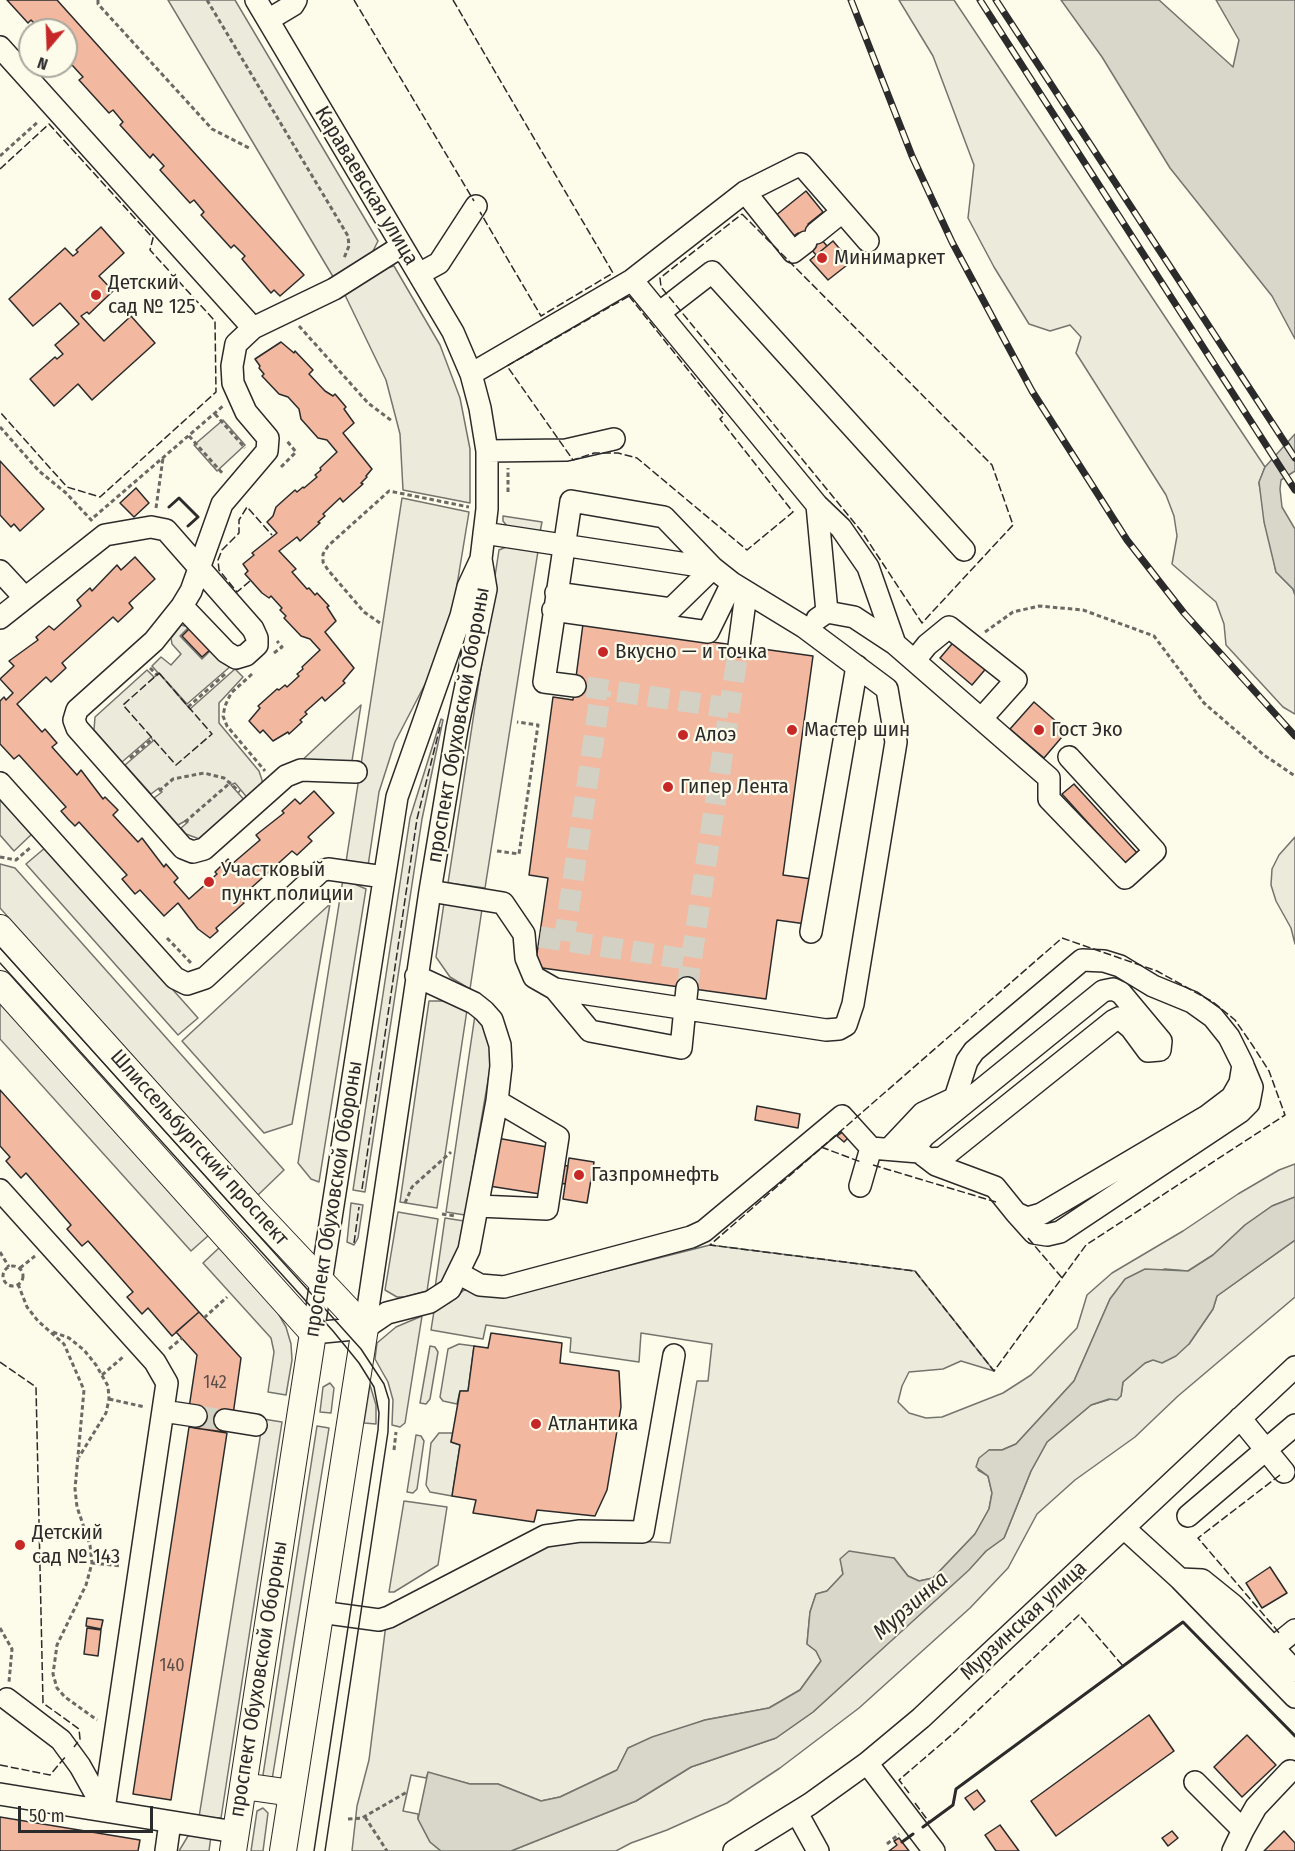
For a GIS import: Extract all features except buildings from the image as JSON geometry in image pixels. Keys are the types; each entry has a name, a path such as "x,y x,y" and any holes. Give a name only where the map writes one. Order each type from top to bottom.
{"main road":[{"name":"Шлиссельбургский проспект","path":"0,928 365,1328"},
{"name":"Шлиссельбургский проспект","path":"0,984 314,1333"},
{"name":"проспект Обуховской Обороны","path":"283,1851 365,1328"},
{"name":"проспект Обуховской Обороны","path":"234,1841 314,1333"},
{"path":"243,1786 292,1793"}],"street":[{"name":"Караваевская улица","path":"256,0 453,332 471,374"},
{"path":"268,20 296,0"},
{"path":"0,47 253,328"},
{"path":"471,374 632,280 745,192 801,164 868,241"},
{"path":"745,192 793,252 842,212"},
{"path":"419,274 440,262 476,206"},
{"path":"356,772 301,770 286,776 204,849 193,852 183,848 76,728 74,720 77,710 154,641 182,606 199,568 222,504 234,486 266,468 268,438 246,412 237,394 232,366 236,344 253,328 288,313 402,246"},
{"path":"659,313 712,272 964,550"},
{"path":"632,280 817,505 841,528 868,567 895,644"},
{"name":"проспект Обуховской Обороны","path":"365,1328 416,976 457,729 482,620 486,589 482,559 488,474 487,451 480,408 471,374"},
{"path":"487,451 555,451 614,439"},
{"path":"555,989 686,998 826,1030 839,1029 846,1024 853,1004 896,742 887,689 804,627 739,588 713,568 664,517 571,501 544,682 575,686"},
{"path":"817,505 827,612"},
{"path":"0,618 25,598 98,527 151,527 166,530 253,629 258,638 257,645 246,655 236,658 226,652 182,606"},
{"path":"484,533 713,568"},
{"name":"проспект Обуховской Обороны","path":"314,1333 397,796 461,616 468,587 482,559"},
{"path":"555,602 671,609 713,568"},
{"path":"0,571 25,598"},
{"path":"555,602 708,632 739,588"},
{"path":"739,588 739,646"},
{"path":"804,627 827,612 854,617 895,644 1048,778 1049,799 1125,878 1155,851 1074,752 1048,778"},
{"path":"915,660 927,645 949,627 1016,680 982,718"},
{"path":"811,932 857,666"},
{"path":"0,783 175,978 187,984 205,978 321,871 334,869 384,877"},
{"path":"430,891 503,903 532,936 526,958 534,977 555,989 590,1031 681,1048 686,998"},
{"path":"1082,960 1104,961 1120,966 1153,986 1192,1002 1213,1017 1229,1036 1243,1065 1240,1083 1232,1097 1207,1116 1041,1214 1028,1218 1016,1213 995,1187 936,1165 924,1155 918,1144 975,1083 967,1061 974,1051 1082,960"},
{"path":"314,1333 365,1328 387,1313 430,1302 450,1289 460,1274 469,1250 497,1101 501,1066 500,1045 492,1020 474,1003 416,976"},
{"path":"460,1274 480,1285 504,1287 704,1232 842,1116 881,1148 942,1158 1113,1021 1119,1018 1131,1028 1148,1051 1160,1050 1161,1041 1121,993 1113,989 1103,991 955,1098 923,1113 881,1148 860,1186"},
{"path":"478,1206 546,1209 558,1137 497,1101"},
{"path":"981,1139 990,1132 998,1113"},
{"path":"0,1190 155,1362 167,1383 104,1809"},
{"path":"320,1612 379,1620 389,1617 545,1536 580,1531 643,1532 674,1355"},
{"name":"Мурзинская улица","path":"734,1851 797,1813 867,1763 921,1718 1295,1367"},
{"path":"163,1411 196,1416"},
{"path":"1240,1418 1284,1472"},
{"path":"225,1420 256,1425"},
{"path":"1188,1516 1295,1425"},
{"path":"1124,1528 1180,1579 1295,1697"},
{"path":"1180,1579 1202,1580 1233,1605 1295,1671"},
{"path":"1273,1647 1295,1630"},
{"path":"7,1699 62,1740 80,1766 104,1809"},
{"path":"867,1763 905,1801 934,1851"},
{"path":"1233,1851 1256,1807 1290,1771"},
{"path":"1195,1782 1243,1830"},
{"path":"0,1794 104,1809 170,1822 234,1841"},
{"path":"797,1813 818,1851"},
{"path":"166,1851 170,1822"}],"path":[{"path":"98,0 98,4 212,129 250,149"},
{"path":"207,0 348,236 349,246 339,266"},
{"path":"0,156 54,108"},
{"path":"288,313 368,403 392,421"},
{"path":"0,427 39,471 66,493 98,527 163,458 237,394"},
{"path":"215,414 266,468 296,452 282,436"},
{"path":"189,436 234,486"},
{"path":"151,527 158,503 163,458"},
{"path":"380,623 364,612 328,570 323,562 328,546 389,491 470,507"},
{"path":"985,632 1013,612 1039,606 1083,610 1154,636 1204,703 1264,755 1295,776"},
{"path":"268,660 282,647 274,638"},
{"path":"149,667 157,675"},
{"path":"188,707 227,672"},
{"path":"253,672 231,693 223,716 227,726 277,784"},
{"path":"496,851 519,855 538,725 517,722"},
{"path":"122,764 152,739"},
{"path":"160,790 173,779 204,773 232,783 187,820"},
{"path":"0,857 16,860 46,834"},
{"path":"404,1204 412,1187 451,1152"},
{"path":"0,1252 9,1267"},
{"path":"9,1267 20,1268 23,1274 18,1284 12,1286 5,1280 4,1271 9,1267"},
{"path":"0,1282 5,1280"},
{"path":"18,1284 27,1307 38,1322 64,1344 84,1390 75,1488 77,1507 90,1545 92,1563 77,1607 57,1645 53,1674 57,1688 65,1697 116,1733"},
{"path":"204,1318 226,1298"},
{"path":"51,1332 69,1338 84,1350 108,1386 109,1399 100,1425 78,1458"},
{"path":"102,1375 138,1344"},
{"path":"109,1399 163,1411"},
{"path":"394,1450 396,1432"},
{"path":"92,1563 141,1569"},
{"path":"0,1628 12,1649 13,1663 7,1699"},
{"path":"348,1819 365,1817 407,1792"},
{"path":"365,1817 387,1851"}],"shaded area":[{"path":"168,0 235,0 378,241 371,255 335,280"},
{"path":"899,0 954,0 1265,467 1259,483 1276,572 1293,589 1295,595 1295,714 1283,707 1226,645 1224,624 1216,602 1172,564 1177,536 1174,516 1166,495 1076,353 1081,337 1070,325 1050,331 1029,324 994,267 968,218 974,165 933,56"},
{"path":"394,266 440,345 460,398 470,449 470,503 403,490 400,434 386,380 344,293 382,269"},
{"path":"223,420 245,445 217,471 194,445"},
{"path":"402,498 469,512 454,603 436,663 395,742 379,792 368,866 346,862"},
{"path":"503,516 542,522 540,532 507,526 503,521"},
{"path":"506,547 538,551 485,888 448,883 499,550"},
{"path":"181,625 189,627 180,636 202,659 211,650 232,665 187,704 159,673 190,709 235,669 243,677 219,703 219,723 259,771 263,787 250,801 235,783 231,785 247,803 202,840 186,834 181,828 188,822 187,820 178,825 154,798 162,792 159,788 151,794 125,765 153,741 151,737 122,762 94,730 95,717 147,670 154,677 159,674 152,666 161,657 171,665 181,654 172,644 171,638"},
{"path":"361,705 351,767 297,765"},
{"path":"441,719 443,720 422,819 365,1192 353,1190 410,818"},
{"path":"0,795 33,833 14,851 0,835"},
{"path":"1295,837 1295,944 1291,928 1276,901 1271,885 1272,869 1279,855"},
{"path":"46,847 198,1018 178,1035 26,864"},
{"path":"0,864 15,868 284,1170 258,1195 0,908"},
{"path":"343,879 366,889 319,1182 311,1179 298,1163"},
{"path":"444,903 482,909 470,989 450,977 436,957"},
{"path":"330,904 292,1124 264,1133 182,1041"},
{"path":"429,1001 443,1001 467,1010 437,1208 400,1202"},
{"path":"0,1003 209,1235 191,1251 0,1039"},
{"path":"475,1015 481,1021 489,1040 491,1063 465,1215 446,1212"},
{"path":"1295,1164 1295,1197 1272,1206 1245,1225 1213,1255 1188,1271 1165,1269 1125,1280 1110,1299 1074,1381 1016,1444 1002,1450 989,1450 978,1470 988,1476 992,1493 989,1509 975,1534 933,1578 919,1581 908,1576 894,1558 842,1569 843,1574 827,1591 816,1594 810,1612 807,1644 816,1651 821,1661 800,1690 769,1708 705,1720 628,1748 617,1770 560,1797 541,1801 498,1784 470,1784 428,1773 426,1778 411,1775 403,1811 418,1814 418,1819 430,1842 441,1851 352,1851 357,1806 369,1760 386,1624 542,1545 601,1539 670,1543 697,1381 708,1381 712,1344 641,1333 639,1362 570,1352 571,1338 486,1325 483,1339 431,1330 435,1305 449,1303 464,1290 524,1292 710,1245 915,1271 994,1371 961,1361 943,1369 909,1372 898,1402 909,1413 926,1418 942,1417 1003,1393 1031,1375 1077,1328 1087,1295 1112,1273 1183,1231 1238,1194 1279,1170"},
{"path":"351,1203 363,1205 358,1238 354,1245 347,1242"},
{"path":"398,1212 438,1219 427,1291 405,1297 397,1297 385,1290"},
{"path":"445,1218 464,1221 457,1260 450,1273 435,1288"},
{"path":"1295,1240 1295,1297 1178,1396 1135,1437 1075,1480 1037,1514 1008,1568 970,1608 859,1708 780,1768 727,1803 616,1851 511,1851 636,1801 691,1767 776,1738 813,1712 986,1551 1004,1538 1031,1471 1047,1442 1091,1405 1121,1396 1123,1382 1145,1363 1189,1344 1213,1309 1217,1296"},
{"path":"220,1247 275,1308 286,1327 291,1344 292,1360 286,1395 268,1392 274,1352 271,1338 203,1263"},
{"path":"422,1316 405,1423 400,1427 392,1425 393,1400 388,1382 375,1359 377,1343 396,1327"},
{"path":"459,1344 474,1346 468,1391 460,1391 457,1404 443,1401 440,1397 448,1349"},
{"path":"430,1346 435,1347 438,1352 430,1399 426,1404 420,1403"},
{"path":"330,1383 334,1388 331,1413 320,1412 323,1387"},
{"path":"370,1385 376,1405 376,1424 364,1423"},
{"path":"263,1419 282,1422 221,1818 199,1817"},
{"path":"317,1426 329,1428 272,1780 264,1779 263,1775"},
{"path":"439,1433 453,1433 451,1442 460,1445 452,1496 430,1492 426,1485 431,1443"},
{"path":"416,1435 421,1436 424,1441 417,1489 413,1493 407,1492"},
{"path":"404,1501 447,1507 438,1565 394,1592 389,1592"},
{"path":"263,1808 268,1813 263,1851 251,1851 257,1811"},
{"path":"195,1833 211,1836 209,1851 179,1851 188,1836"}],"water":[{"path":"1061,0 1159,0 1233,67 1239,40 1216,0 1295,0 1295,339 1272,296 1170,168 1102,57"},
{"path":"1295,434 1295,471 1281,480 1280,489 1282,507 1295,529 1295,595 1293,589 1276,572 1264,522 1259,482 1265,467"},
{"name":"Мурзинка","path":"1295,1197 1295,1240 1217,1296 1213,1309 1189,1344 1176,1356 1162,1363 1153,1360 1145,1363 1123,1382 1121,1396 1117,1400 1109,1399 1091,1405 1047,1442 1031,1471 1004,1538 986,1551 969,1570 813,1712 776,1738 691,1767 636,1801 511,1851 441,1851 430,1842 418,1819 428,1772 470,1784 498,1784 541,1801 560,1797 617,1770 628,1748 652,1737 705,1720 769,1708 800,1690 821,1661 816,1651 807,1644 810,1612 816,1594 827,1591 843,1574 840,1559 849,1551 894,1558 908,1576 919,1581 933,1578 975,1534 989,1509 992,1493 988,1476 976,1467 979,1458 989,1450 1002,1450 1016,1444 1074,1381 1110,1299 1125,1279 1145,1269 1188,1271 1213,1255 1245,1225 1272,1206"}],"tunnel":[{"path":"687,988 739,646"},
{"path":"587,687 729,708"},
{"path":"564,941 601,690"},
{"path":"540,937 692,960"},
{"path":"196,1416 225,1420"}],"tram line":[{"path":"0,948 361,1349 384,1384 389,1400 388,1432 325,1851"},
{"path":"0,963 333,1331 359,1363 374,1387 379,1413 378,1430 314,1851"}],"railway":[{"path":"851,0 912,156 952,242 1032,391 1127,540 1184,613 1295,736"},
{"path":"980,0 1295,490"},
{"path":"996,0 1295,458"}],"fence":[{"path":"354,0 474,201"},
{"path":"453,0 613,273 541,316 480,212"},
{"path":"0,169 49,124 153,238 150,250 215,321 216,392 100,497 67,487 0,412"},
{"path":"742,214 992,465 1013,525 922,623 862,532 661,287 660,278 742,214"},
{"path":"629,296 724,415 720,419 793,512 747,550 637,458 618,453 594,453 573,460 507,366 629,296"},
{"path":"250,581 237,592 219,570 218,560 222,550 239,533 239,520 247,507 272,535"},
{"path":"159,673 212,734 176,765 123,705 159,673"},
{"path":"362,1189 417,819 440,727"},
{"path":"1062,938 1157,971 1213,1002 1235,1020 1269,1071 1285,1115 1086,1245 994,1371 915,1271 710,1245 1062,938"},
{"path":"821,1147 861,1162"},
{"path":"873,1165 996,1202"},
{"path":"354,1243 359,1207"},
{"path":"1028,1238 1063,1279"},
{"path":"0,1362 36,1387 43,1703 79,1729 80,1739 74,1747"},
{"path":"1280,1475 1198,1538 1281,1635"},
{"path":"909,1793 899,1780 955,1732 1079,1615 1123,1666"},
{"path":"0,1765 50,1775 66,1756"},
{"path":"915,1803 929,1822"}],"wall":[{"path":"169,507 179,498 198,517 188,526"},
{"path":"923,1827 953,1805 956,1789 1183,1622 1295,1736"},
{"path":"902,1842 913,1834"}],"place":[{"name":"Минимаркет","path":"822,258"},
{"name":"Детский сад № 125","path":"96,295"},
{"name":"Вкусно — и точка","path":"603,652"},
{"name":"Мастер шин","path":"792,730"},
{"name":"Гост Эко","path":"1039,730"},
{"name":"Алоэ","path":"683,735"},
{"name":"Гипер Лента","path":"668,787"},
{"name":"Участковый пункт полиции","path":"209,882"},
{"name":"Газпромнефть","path":"579,1175"},
{"name":"Атлантика","path":"536,1424"},
{"name":"Детский сад № 143","path":"20,1545"}]}
